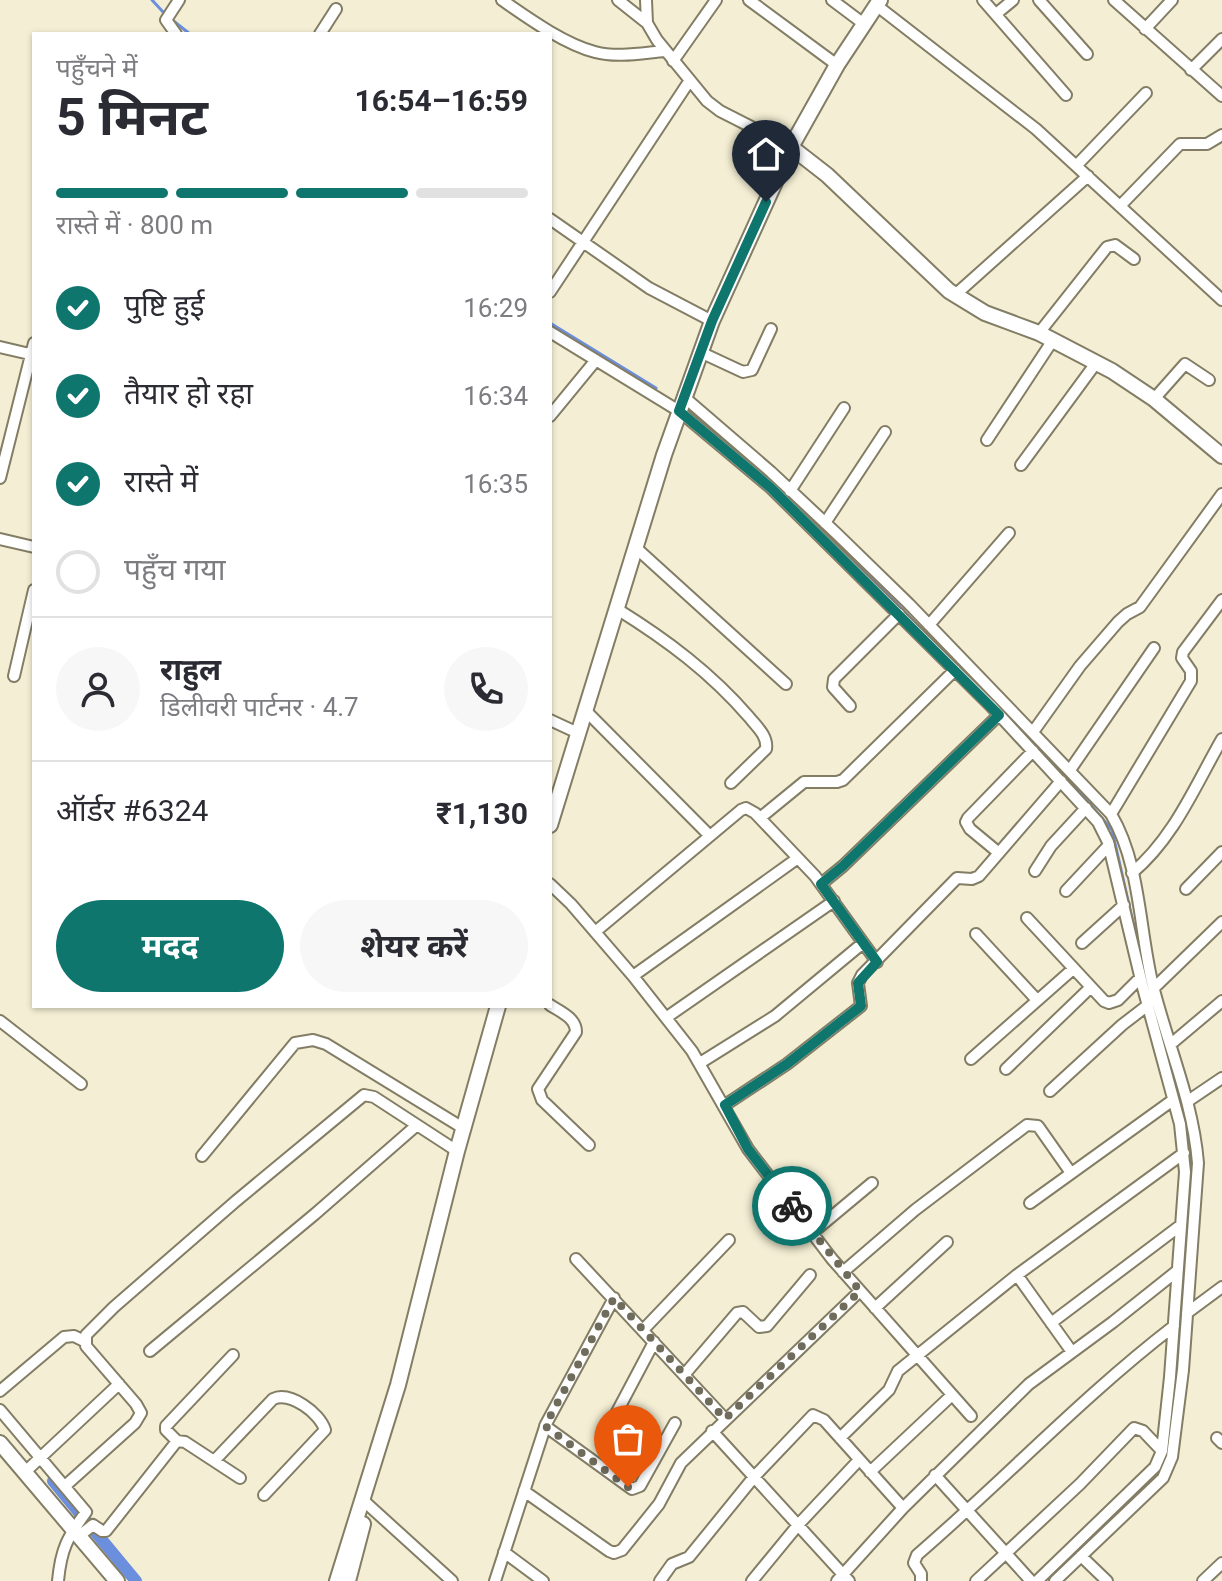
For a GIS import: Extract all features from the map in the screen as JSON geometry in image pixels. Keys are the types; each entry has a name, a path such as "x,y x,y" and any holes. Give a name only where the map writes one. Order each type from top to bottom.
{"street":[{"path":"175,32 166,20 179,0"},
{"path":"502,0 545,28 596,53 618,55 665,51"},
{"path":"618,0 647,23 665,51 707,101 720,111 791,147 827,175 905,247 934,279 955,295 985,313 1039,333 1096,363 1154,399 1222,456"},
{"path":"646,0 647,23"},
{"path":"673,61 716,0"},
{"path":"749,0 837,65"},
{"path":"832,0 864,24"},
{"path":"983,0 1066,95"},
{"path":"996,14 1013,0"},
{"path":"1039,0 1087,54"},
{"path":"1114,0 1222,96"},
{"path":"1145,29 1172,0"},
{"path":"552,818 635,547 681,404 712,321 791,147 837,65 878,2 1077,165 1222,300"},
{"path":"321,32 336,9"},
{"path":"1191,70 1222,39"},
{"path":"552,289 690,80"},
{"path":"1077,165 1146,93"},
{"path":"1120,206 1176,146 1186,142 1207,144 1222,135"},
{"path":"955,295 1088,176"},
{"path":"552,220 649,288 712,321"},
{"path":"1039,333 1107,247 1115,245 1134,259"},
{"path":"700,352 748,372 752,370 771,329"},
{"path":"552,333 681,404 790,491 929,625 1070,770 1111,814 1122,835 1154,988 1188,1101 1198,1163 1181,1321 1162,1451 1150,1472 1037,1581"},
{"path":"987,440 1053,340"},
{"path":"0,347 32,351"},
{"path":"0,478 32,355"},
{"path":"552,414 596,360"},
{"path":"1021,465 1096,363"},
{"path":"1154,399 1185,364 1209,380"},
{"path":"681,404 771,488 999,715 1098,822 1109,845 1184,1153 1177,1271 1183,1370 1170,1467 1163,1478 1055,1581"},
{"path":"790,491 844,408"},
{"path":"825,523 885,432"},
{"path":"1033,732 1080,666 1118,622 1140,607 1222,494"},
{"path":"929,625 1009,533"},
{"path":"0,539 32,547"},
{"path":"635,547 786,684"},
{"path":"14,676 32,599"},
{"path":"1111,814 1191,681 1191,671 1182,658 1183,652 1222,600"},
{"path":"617,609 679,649 731,696 764,736 766,749 731,783"},
{"path":"850,706 833,687 834,679 899,614"},
{"path":"1070,770 1154,648"},
{"path":"760,818 804,782 843,780 955,670"},
{"path":"585,710 710,836"},
{"path":"821,884 999,715"},
{"path":"552,721 578,733"},
{"path":"1132,873 1163,842 1222,739"},
{"path":"999,853 966,822 1033,751"},
{"path":"725,1105 787,1064 861,1006 858,983 957,878 976,878 1061,781"},
{"path":"1035,871 1051,846 1086,808"},
{"path":"595,932 741,810 751,809 821,884 877,962"},
{"path":"1066,891 1109,845"},
{"path":"1186,889 1222,852"},
{"path":"633,976 798,858"},
{"path":"552,886 667,1017 700,1063 748,1149 812,1233 971,1416"},
{"path":"667,1017 834,901"},
{"path":"1082,943 1124,905"},
{"path":"1027,918 1104,1001 1114,1003 1140,978"},
{"path":"1154,988 1222,922"},
{"path":"976,934 1037,1000"},
{"path":"700,1063 775,1016 863,943"},
{"path":"971,1059 1073,969"},
{"path":"1006,1069 1091,987"},
{"path":"1171,1044 1222,1001"},
{"path":"1050,1091 1130,1017 1148,1005"},
{"path":"552,1006 570,1018 576,1032 538,1089 542,1100 589,1145"},
{"path":"348,1581 365,1516 365,1499 497,1008"},
{"path":"0,1021 81,1084"},
{"path":"202,1156 295,1043 303,1040 326,1044 463,1128"},
{"path":"1188,1101 1220,1084"},
{"path":"84,1341 86,1335 114,1307 360,1097 374,1097 457,1151"},
{"path":"1030,1203 1173,1100"},
{"path":"150,1351 417,1125"},
{"path":"843,1272 915,1210 1027,1125 1038,1126 1071,1173"},
{"path":"840,1438 890,1388 898,1371 1017,1275 1184,1153"},
{"path":"812,1233 872,1183"},
{"path":"1051,1323 1181,1225"},
{"path":"643,1330 729,1240"},
{"path":"875,1308 947,1242"},
{"path":"576,1259 725,1419"},
{"path":"712,1431 843,1579 903,1508 1029,1384 1177,1271"},
{"path":"684,1375 737,1313 743,1312 759,1327 767,1326 810,1275"},
{"path":"1017,1275 1072,1352"},
{"path":"921,1581 915,1558 1092,1392 1222,1287"},
{"path":"524,1491 614,1553 622,1550 659,1504 681,1463 860,1291"},
{"path":"495,1581 545,1426 614,1298"},
{"path":"0,1391 64,1337 74,1336 84,1341 140,1408 140,1418 65,1486"},
{"path":"609,1427 654,1342"},
{"path":"233,1355 166,1426 166,1430 177,1441 185,1442 240,1478"},
{"path":"34,1464 119,1384"},
{"path":"870,1472 952,1395"},
{"path":"214,1461 273,1399 279,1396 290,1398 321,1420 325,1430 264,1495"},
{"path":"0,1410 34,1464 82,1526 117,1581"},
{"path":"660,1581 672,1564 689,1557 754,1477 813,1415 824,1420 903,1508"},
{"path":"545,1426 632,1489 640,1486 675,1423"},
{"path":"976,1581 1080,1484 1134,1428 1143,1431 1162,1451"},
{"path":"82,1526 106,1531 177,1441"},
{"path":"2,1450 34,1464 65,1486 85,1511 82,1526 62,1550 58,1581"},
{"path":"752,1581 798,1525 859,1460"},
{"path":"935,1475 1031,1581"},
{"path":"337,1581 356,1513 365,1499"},
{"path":"365,1499 452,1581"},
{"path":"504,1552 543,1581"},
{"path":"1081,1556 1107,1581"},
{"path":"1203,1581 1222,1563"}],"waterway":[{"path":"152,0 164,13"},
{"path":"171,19 187,32"},
{"path":"552,324 656,388"},
{"path":"687,407 752,466"},
{"path":"805,515 939,647"},
{"path":"1006,715 1061,770 1112,830 1134,927"},
{"path":"1156,1016 1182,1105 1191,1159 1168,1439"},
{"path":"53,1481 136,1581"},
{"path":"1044,1581 1062,1564"}],"way so far":[{"path":"628,1487 545,1426 614,1298 725,1419 860,1291 792,1206"}],"route":[{"path":"766,202 712,321 679,411 771,488 999,715 821,884 877,962 862,975 858,983 861,1006 787,1064 725,1105 748,1149 792,1206"}]}
